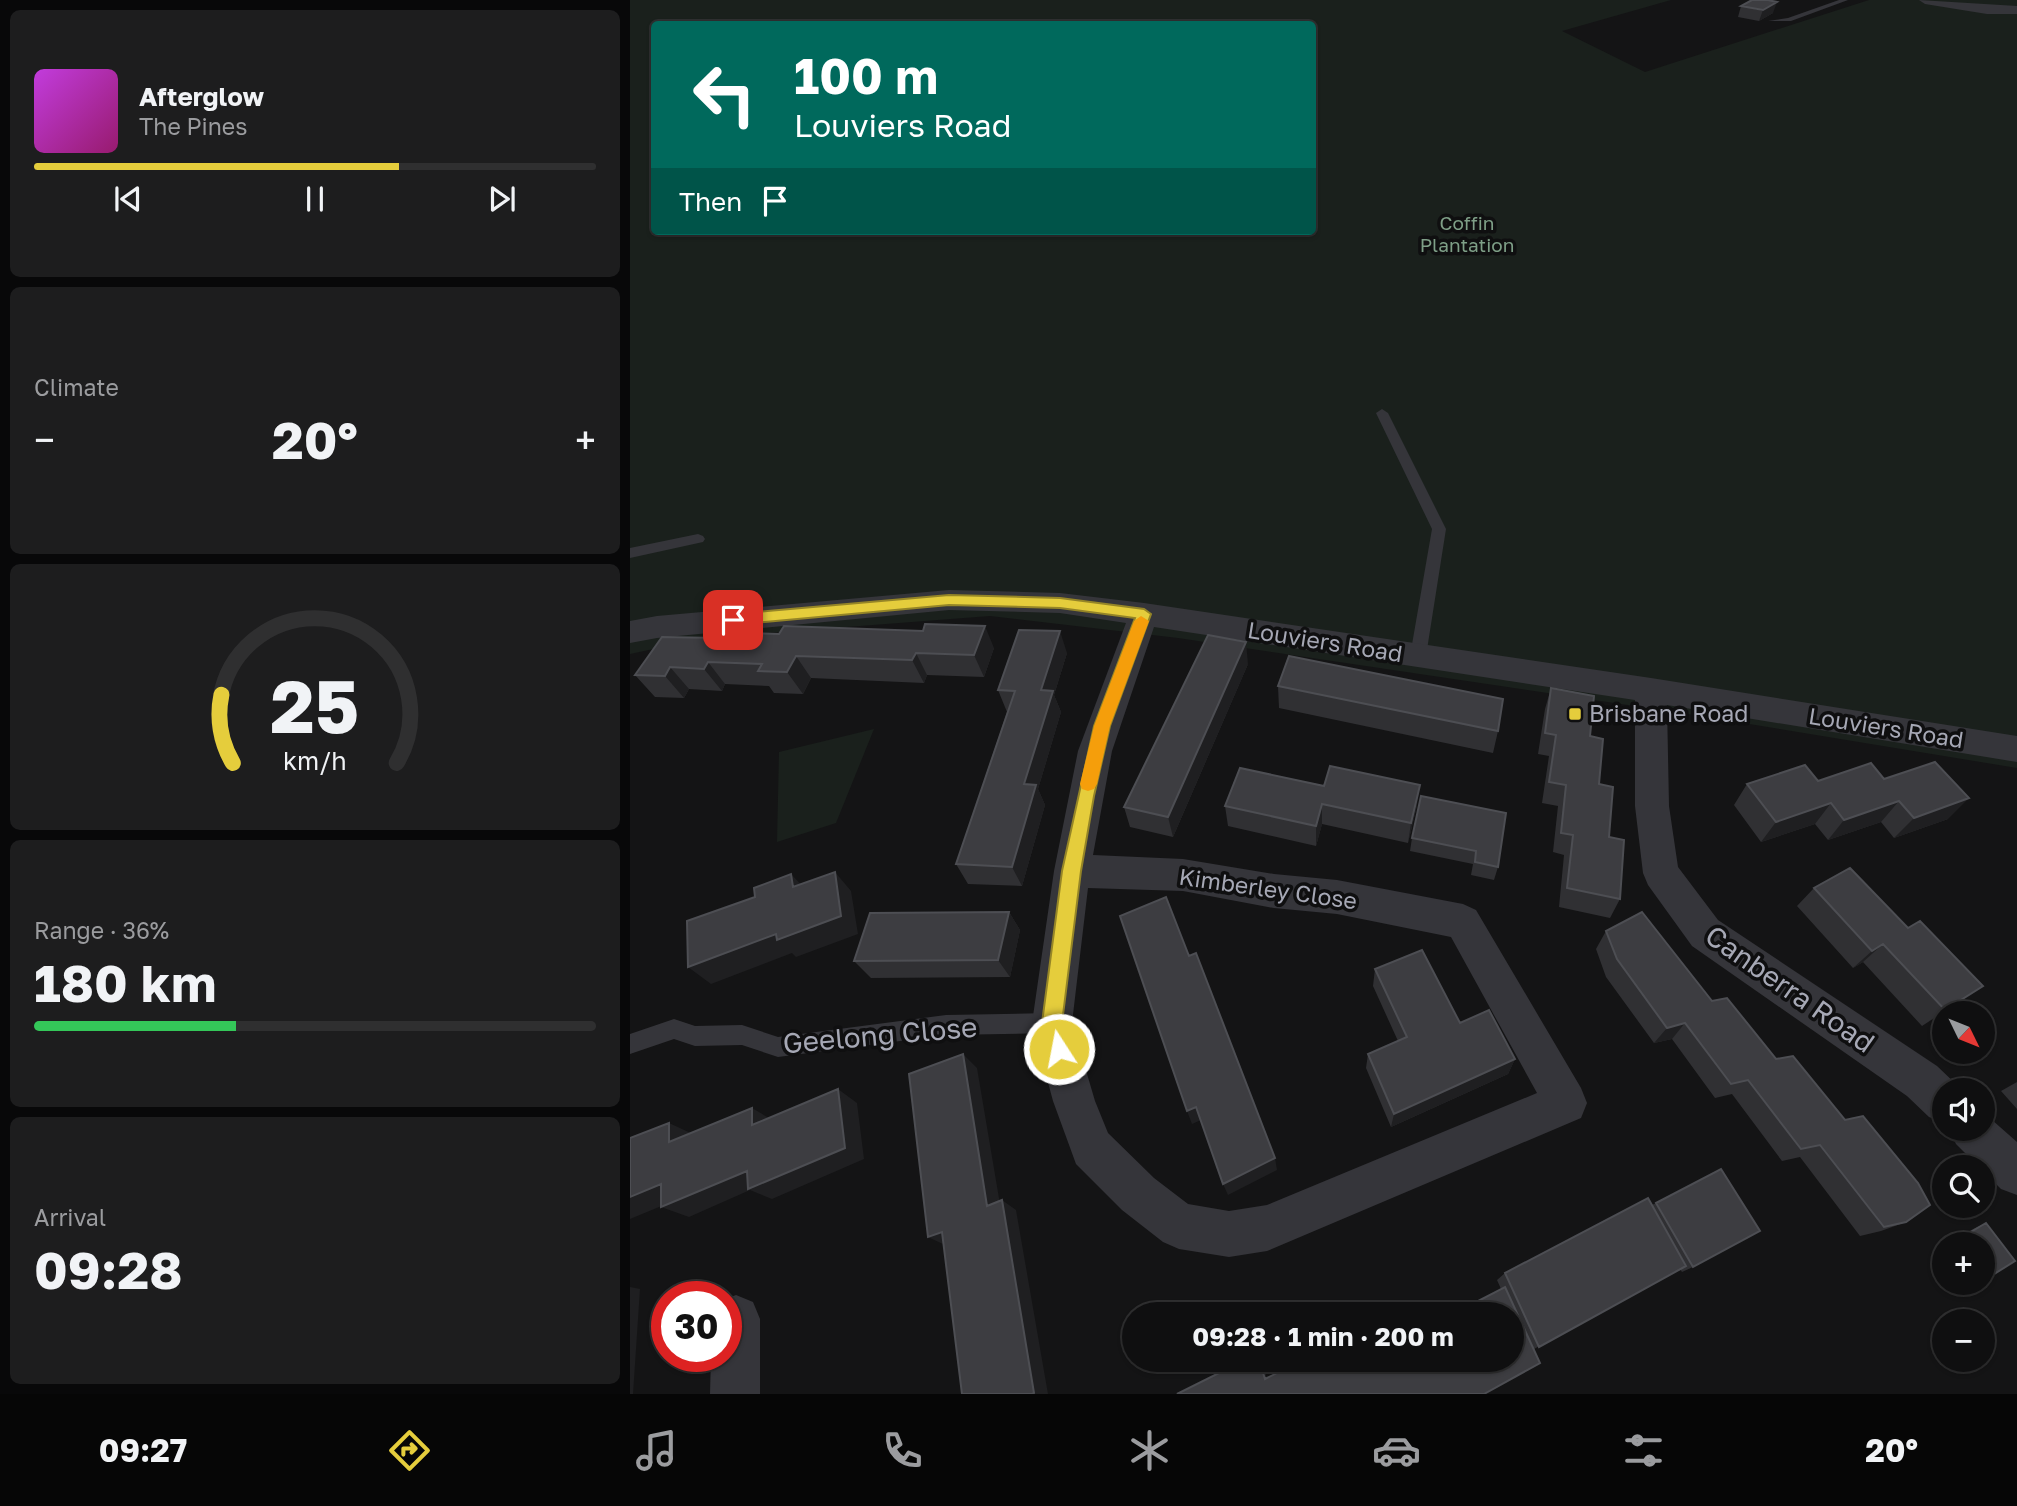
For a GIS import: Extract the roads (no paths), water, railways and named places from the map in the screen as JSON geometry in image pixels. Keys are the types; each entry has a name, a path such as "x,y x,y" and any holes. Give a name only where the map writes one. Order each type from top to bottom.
{"street":[{"path":"1924,0 1980,10 2017,10"},
{"name":"Louviers Road","path":"630,632 657,627 949,600 1060,603 1651,690 2017,749"},
{"path":"1052,1023 1072,871 1095,751 1144,614"},
{"name":"Canberra Road","path":"1651,690 1652,806 1661,873 1705,933 1922,1081 1932,1091"},
{"name":"Kimberley Close","path":"1052,1023 1074,1101 1092,1147 1138,1194 1179,1226 1229,1234 1267,1228 1566,1103 1463,922 1337,897 1273,891 1184,875 1072,871"},
{"path":"1984,1141 2017,1173"},
{"path":"735,1372 735,1394"}],"lane":[{"path":"1771,21 1789,20 1845,0"},
{"path":"1382,413 1440,529 1418,656"},
{"path":"630,553 698,539"},
{"name":"Geelong Close","path":"630,1044 674,1028 695,1036 742,1035 778,1047 946,1026 1052,1023"}],"place":[{"name":"Brisbane Road","path":"1575,714"}],"park label":[{"name":"Coffin Plantation","path":"1467,234"}]}
